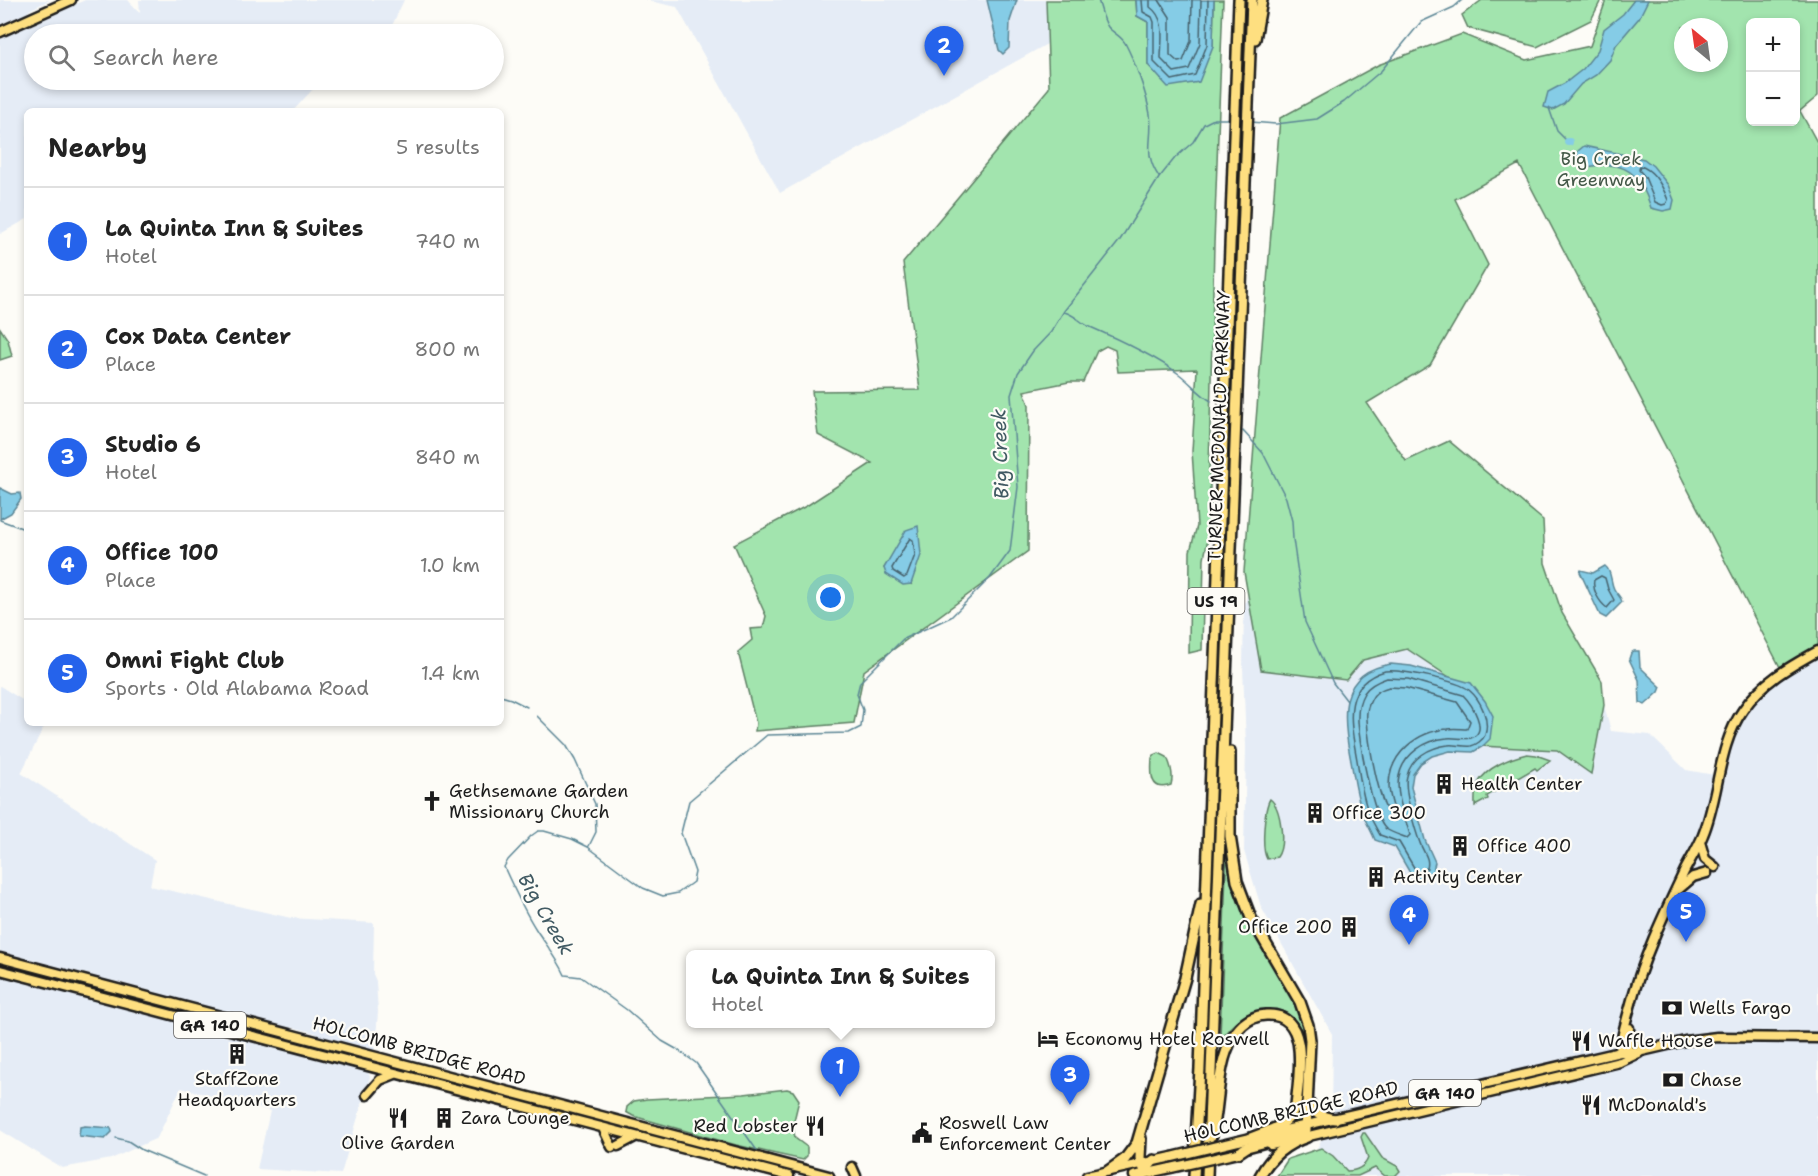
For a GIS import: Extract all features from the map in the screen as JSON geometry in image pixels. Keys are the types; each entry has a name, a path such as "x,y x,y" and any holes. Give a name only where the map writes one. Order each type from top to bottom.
{"highway":[{"path":"1234,0 1238,39"},
{"name":"TURNER MCDONALD PARKWAY","path":"1194,1176 1201,1057 1239,0"},
{"name":"TURNER MCDONALD PARKWAY","path":"1207,1176 1252,0"},
{"path":"1249,71 1262,0"},
{"path":"1228,643 1230,823 1233,860 1240,890 1251,918 1300,1002 1310,1040 1305,1130 1302,1133 1247,1147 1238,1153"},
{"path":"1108,1171 1125,1159 1134,1149 1142,1127 1191,952 1206,876"},
{"path":"1207,1152 1214,1126 1225,1059 1231,1042 1240,1028 1248,1021 1261,1016 1275,1016 1290,1024 1298,1038 1296,1103 1285,1122 1251,1138"},
{"path":"1308,1096 1310,1105 1316,1114 1335,1119"},
{"path":"1142,1127 1143,1172"},
{"path":"1260,1176 1281,1150 1307,1137"},
{"path":"1143,1172 1154,1161"}],"main road":[{"path":"0,32 71,0"},
{"path":"1623,1052 1634,991 1643,962 1700,842 1707,823 1727,741 1743,709 1764,686 1785,669 1818,651"},
{"path":"1674,894 1693,877 1711,870 1700,842"},
{"name":"HOLCOMB BRIDGE ROAD","path":"0,958 829,1176"},
{"name":"HOLCOMB BRIDGE ROAD","path":"0,970 788,1176"},
{"path":"1626,1029 1634,1041 1653,1048"},
{"path":"1608,1054 1626,1029"},
{"name":"HOLCOMB BRIDGE ROAD","path":"1087,1176 1108,1171 1143,1172 1171,1168 1238,1153 1620,1062 1642,1051 1692,1039 1727,1036 1818,1038"},
{"name":"HOLCOMB BRIDGE ROAD","path":"1154,1161 1608,1054 1642,1051"},
{"path":"367,1095 383,1078 396,1074"},
{"path":"603,1128 615,1146 635,1137"}],"shaded area":[{"path":"0,0 50,0 0,25"},
{"path":"85,0 128,0 140,13 139,0 404,0 393,24 33,24"},
{"path":"645,0 1046,0 1047,44 780,193 677,7"},
{"path":"24,28 24,90 312,90 296,108 24,108 24,221 0,234 0,39"},
{"path":"1257,563 1603,710 1604,705 1611,731 1650,735 1686,770 1720,776 1740,712 1759,685 1783,668 1818,649 1818,1114 1815,1116 1818,1122 1818,1176 1303,1176 1331,1121 1332,1034 1261,907 1244,851 1246,746 1243,667 1244,606"},
{"path":"0,686 24,701 24,726 44,726 21,773 155,860 150,886 291,918 374,923 373,974 376,981 378,1012 375,1049 369,1051 296,1028 276,1027 121,983 113,983 0,954"},
{"path":"0,974 160,1016 228,1037 239,1037 295,1051 328,1063 337,1062 367,1070 370,1077 341,1174 257,1169 270,1111 181,1088 157,1138 111,1159 62,1168 0,1130"}],"green space":[{"path":"1046,0 1136,0 1137,16 1148,22 1148,65 1213,46 1214,0 1223,0 1209,471 1212,519 1204,558 1202,650 1189,653 1190,551 1197,526 1192,451 1197,369 1118,372 1115,350 1106,346 1097,351 1083,382 1069,382 1024,391 1029,405 1028,551 864,671 854,723 755,731 756,723 738,652 752,640 750,629 763,628 766,616 734,544 808,505 872,463 818,435 812,391 920,390 903,263 1049,88","holes":["894,553 911,584 884,568"]},
{"path":"1482,0 1601,0 1591,20 1537,47 1468,28 1462,15"},
{"name":"Big Creek Greenway","path":"1606,0 1818,0 1818,96 1800,111 1818,144 1818,649 1781,669 1519,164 1455,199 1488,265 1430,365 1367,403 1406,461 1449,441 1543,520 1545,563 1562,613 1602,681 1604,705 1591,774 1557,750 1480,746 1470,691 1407,649 1363,660 1346,680 1261,670 1244,572 1280,118 1378,65 1462,34 1526,60 1590,46"},
{"path":"0,328 8,340 12,356 0,360"},
{"path":"1159,753 1167,757 1172,774 1171,785 1164,787 1155,784 1151,769 1152,758"},
{"path":"1527,754 1550,760 1537,770 1535,768 1487,796 1488,799 1475,806 1476,788 1487,772 1513,758"},
{"path":"1270,799 1277,810 1282,835 1277,857 1267,859 1264,829"},
{"path":"1227,844 1229,844 1236,885 1300,1007 1306,1029 1304,1122 1290,1125 1299,1110 1304,1072 1303,1035 1296,1022 1287,1014 1276,1010 1264,1010 1240,1019 1220,1038"},
{"path":"787,1089 793,1091 799,1100 793,1125 795,1138 807,1147 807,1156 803,1160 736,1145 633,1116 626,1112 627,1107 634,1101 647,1099 744,1094"},
{"path":"1363,1133 1382,1158 1397,1166 1400,1171 1395,1176 1385,1176 1375,1168 1358,1176 1277,1176 1288,1159 1321,1148 1333,1156 1347,1171 1360,1168 1368,1158 1361,1137"}],"water":[{"path":"987,0 1017,0 1010,21 1009,48 1003,54 999,50"},
{"path":"1136,0 1214,0 1213,46 1199,82 1168,87 1148,65 1148,22 1137,16"},
{"path":"1634,0 1648,0 1639,18 1616,45 1610,60 1596,75 1581,84 1564,104 1553,110 1544,107 1548,92 1565,83 1583,69 1598,50 1604,29 1623,14"},
{"path":"1584,146 1644,159 1653,166 1668,185 1674,200 1672,209 1663,211 1651,208 1642,186 1629,171 1621,167 1600,165 1587,167 1577,156 1578,151"},
{"path":"0,488 12,494 20,493 21,499 11,513 0,519"},
{"path":"918,526 921,555 911,584 903,585 886,574 884,568 906,530"},
{"path":"1605,566 1622,602 1606,618 1600,615 1580,572 1581,570 1593,573"},
{"path":"1634,651 1639,651 1640,667 1661,687 1659,692 1645,705 1640,703 1639,680 1629,659"},
{"path":"1391,664 1411,666 1471,683 1493,716 1490,739 1482,747 1473,752 1450,751 1432,756 1421,763 1413,774 1411,787 1425,840 1435,862 1433,871 1419,879 1413,878 1395,847 1375,840 1361,808 1347,741 1345,711 1353,686 1361,676"},
{"path":"80,1127 111,1128 112,1132 105,1139 79,1136"}],"waterway":[{"path":"1098,0 1106,24 1125,43 1140,77 1150,114 1151,160 1159,177"},
{"name":"Big Creek","path":"1251,122 1276,124 1317,119 1344,102 1381,71 1421,22 1454,7 1462,0"},
{"path":"1549,108 1557,131 1568,142"},
{"name":"Big Creek","path":"758,1152 696,1063 662,1041 627,1010 581,977 565,975 528,916 504,867 531,836 538,831 544,831 572,839 588,847 643,888 663,896 678,893 693,882 695,872 681,833 689,801 767,735 849,733 861,727 863,710 857,694 860,682 903,639 951,617 990,578 1010,551 1018,487 1011,395 1018,373 1120,240 1159,178 1175,158 1193,142 1204,124 1214,119 1231,119"},
{"path":"1064,312 1158,360 1211,401"},
{"path":"1243,431 1263,453 1286,498 1292,521 1305,622 1333,683 1347,701"},
{"path":"0,520 24,529"},
{"path":"504,697 527,707"},
{"path":"537,716 566,745 595,804 596,832 589,846"},
{"path":"116,1138 128,1141 142,1150 204,1176"}],"place":[{"name":"Cox Data Center","path":"944,76"},
{"name":"Health Center","path":"1444,784"},
{"name":"Gethsemane Garden Missionary Church","path":"432,801"},
{"name":"Office 300","path":"1315,813"},
{"name":"Office 400","path":"1460,846"},
{"name":"Activity Center","path":"1376,877"},
{"name":"Office 200","path":"1349,927"},
{"name":"Omni Fight Club","path":"1686,942"},
{"name":"Office 100","path":"1409,945"},
{"name":"Wells Fargo","path":"1672,1008"},
{"name":"Economy Hotel Roswell","path":"1048,1039"},
{"name":"Waffle House","path":"1581,1041"},
{"name":"StaffZone Headquarters","path":"237,1054"},
{"name":"Chase","path":"1673,1080"},
{"name":"La Quinta Inn & Suites","path":"840,1097"},
{"name":"Studio 6","path":"1070,1105"},
{"name":"McDonald's","path":"1591,1105"},
{"name":"Olive Garden","path":"398,1118"},
{"name":"Zara Lounge","path":"444,1118"},
{"name":"Red Lobster","path":"815,1126"},
{"name":"Roswell Law Enforcement Center","path":"922,1133"}]}
